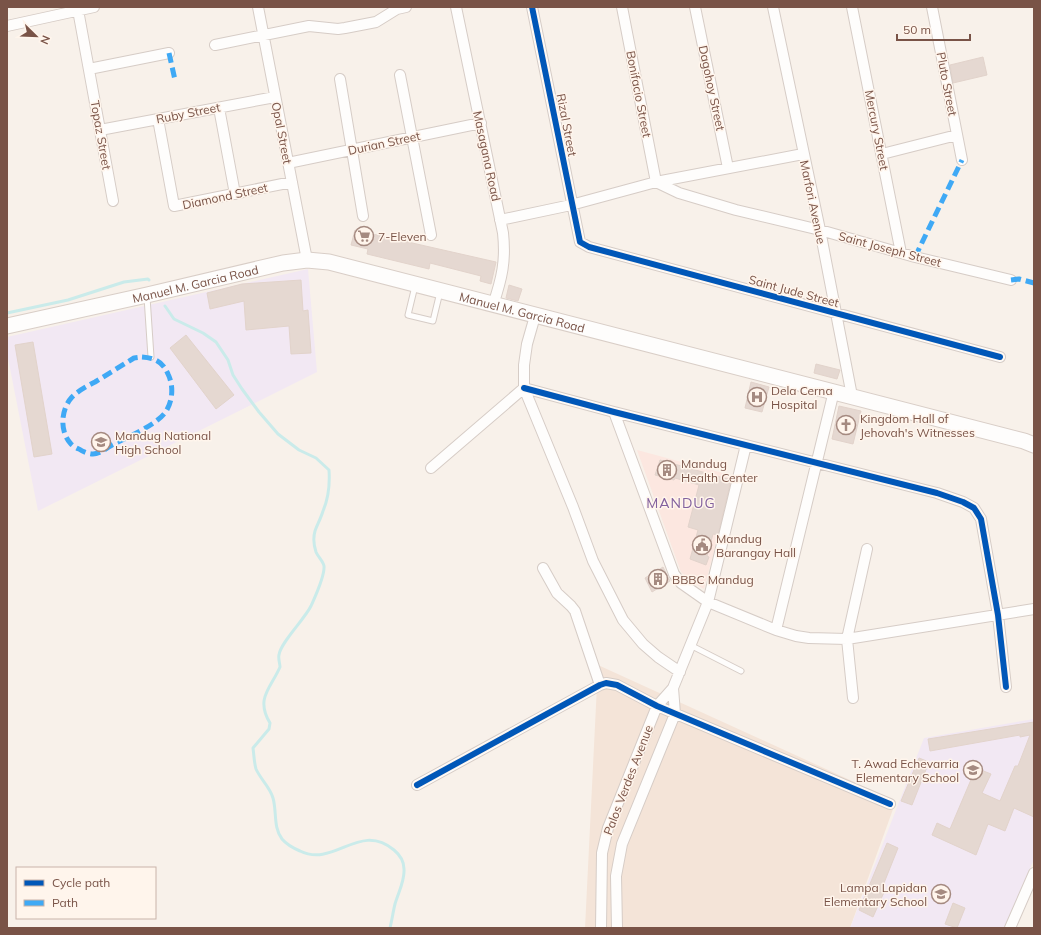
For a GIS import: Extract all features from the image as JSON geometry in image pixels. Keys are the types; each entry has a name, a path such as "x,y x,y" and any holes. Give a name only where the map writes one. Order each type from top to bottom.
{"main road":[{"name":"Manuel M. Garcia Road","path":"7,326 147,295 262,267 307,260 329,262 852,396 1034,445"}],"street":[{"path":"7,26 94,7"},
{"name":"Opal Street","path":"258,7 307,260"},
{"path":"215,45 310,26 338,29 346,28 376,22 397,9 406,7"},
{"name":"Masagana Road","path":"456,7 504,246 504,259 500,283 493,305"},
{"name":"Rizal Street","path":"532,7 578,238 583,244"},
{"name":"Bonifacio Street","path":"622,7 656,182"},
{"name":"Dagohoy Street","path":"695,7 728,168"},
{"name":"Marfori Avenue","path":"773,7 820,230 852,396"},
{"name":"Mercury Street","path":"852,7 901,253"},
{"name":"Pluto Street","path":"932,7 962,160"},
{"name":"Topaz Street","path":"78,10 113,201"},
{"path":"89,69 169,53"},
{"path":"400,75 431,235"},
{"path":"340,79 363,216"},
{"name":"Ruby Street","path":"100,130 275,97"},
{"path":"219,108 235,194"},
{"name":"Diamond Street","path":"158,119 174,206 292,182"},
{"name":"Durian Street","path":"288,163 480,123"},
{"path":"882,154 957,135"},
{"path":"500,220 571,204 656,182 803,154"},
{"name":"Saint Joseph Street","path":"656,182 679,193 707,202 1011,280"},
{"name":"Saint Jude Street","path":"583,244 1000,357"},
{"path":"535,316 527,344 524,365 524,388 593,560 624,620 643,644 658,657 680,672"},
{"path":"524,388 937,493 963,502 974,508 981,519 998,615 1006,687"},
{"path":"431,468 524,388"},
{"path":"776,630 834,392"},
{"path":"614,412 674,574 681,583 708,602 776,630 796,636 809,638 847,639 1034,609"},
{"name":"Palos Verdes Avenue","path":"601,928 602,852 604,840 657,706 673,688 692,646 708,602 746,445"},
{"path":"854,698 847,639 867,549"},
{"path":"543,568 557,593 574,611 600,684"},
{"path":"417,785 600,684 606,683 617,685 675,714 890,804"},
{"name":"Palos Verdes Avenue","path":"617,928 616,876 622,844 655,759 675,714 673,688"},
{"path":"638,752 655,759"},
{"path":"1010,928 1034,873"}],"lane":[{"path":"416,285 408,315 432,321 441,291"},
{"path":"147,295 151,358"},
{"path":"692,646 741,671"}],"shaded area":[{"name":"Mandug National High School","path":"308,269 317,372 38,511 7,353 7,337"},
{"path":"637,450 734,476 704,589 692,582 681,572"},
{"path":"598,665 896,801 850,928 585,928"},
{"path":"1034,719 1034,859 1005,928 850,928 924,738"}],"building":[{"path":"983,57 987,75 953,83 950,65"},
{"path":"355,230 496,262 491,284 480,281 481,276 430,263 429,269 367,254 368,249 351,245"},
{"path":"301,280 303,311 308,310 311,353 291,354 289,326 246,330 244,301 210,309 207,293 242,284"},
{"path":"509,285 522,289 518,301 506,298"},
{"path":"186,335 234,395 216,409 170,348"},
{"path":"33,342 52,454 34,457 15,345"},
{"path":"816,364 840,370 837,379 814,373"},
{"path":"751,382 769,387 762,412 745,408"},
{"path":"839,406 861,411 853,444 832,439"},
{"path":"660,460 731,480 718,535 713,534 706,565 690,559 698,530 688,527 699,485 675,478 674,480 655,475"},
{"name":"BBBC Mandug","path":"663,567 670,581 652,592 645,578"},
{"path":"1034,722 1034,817 1014,808 1005,831 988,824 976,855 932,835 937,823 950,829 976,768 991,774 982,793 1000,801 1015,766 1018,766 1030,735 1020,737 1020,735 930,751 928,739"},
{"path":"919,758 929,762 912,805 901,801"},
{"path":"887,843 898,848 882,888 885,890 873,917 859,910"},
{"path":"953,903 965,908 957,928 945,924"}],"waterway":[{"path":"7,313 68,300 124,282 149,280"},
{"path":"165,306 174,319 203,333 216,342 228,360 233,375 242,389 278,434 299,450 316,458 329,470 328,496 314,536 316,552 324,566 323,575 308,612 280,650 280,667 264,700 264,707 270,723 269,729 253,748 254,761 260,777 270,790 273,798 277,830 282,839 290,846 313,855 325,854 358,842 369,840 381,842 398,854 404,866 404,873 390,928"}],"marked path":[{"path":"169,53 175,80"},
{"path":"915,257 962,160"},
{"path":"1011,280 1019,279 1034,283"},
{"path":"142,357 151,358 158,361 164,366 170,379 172,389 171,400 164,414 154,423 98,453 87,453 71,444 67,439 63,427 63,420 68,402 72,397 134,358 142,357"}],"cycle path":[{"path":"532,7 580,242 589,247 1000,357"},
{"path":"524,388 937,493 963,502 974,508 981,519 998,615 1006,687"},
{"path":"417,785 606,683 617,685 657,706 890,804"}],"place":[{"name":"7-Eleven","path":"364,236"},
{"name":"Dela Cerna Hospital","path":"757,397"},
{"name":"Kingdom Hall of Jehovah's Witnesses","path":"846,425"},
{"name":"Mandug National High School","path":"101,442"},
{"name":"Mandug Health Center","path":"667,470"},
{"name":"Mandug Barangay Hall","path":"702,545"},
{"name":"BBBC Mandug","path":"658,579"},
{"name":"T. Awad Echevarria Elementary School","path":"973,770"},
{"name":"Lampa Lapidan Elementary School","path":"941,894"}],"district":[{"name":"MANDUG","path":"681,503"}]}
